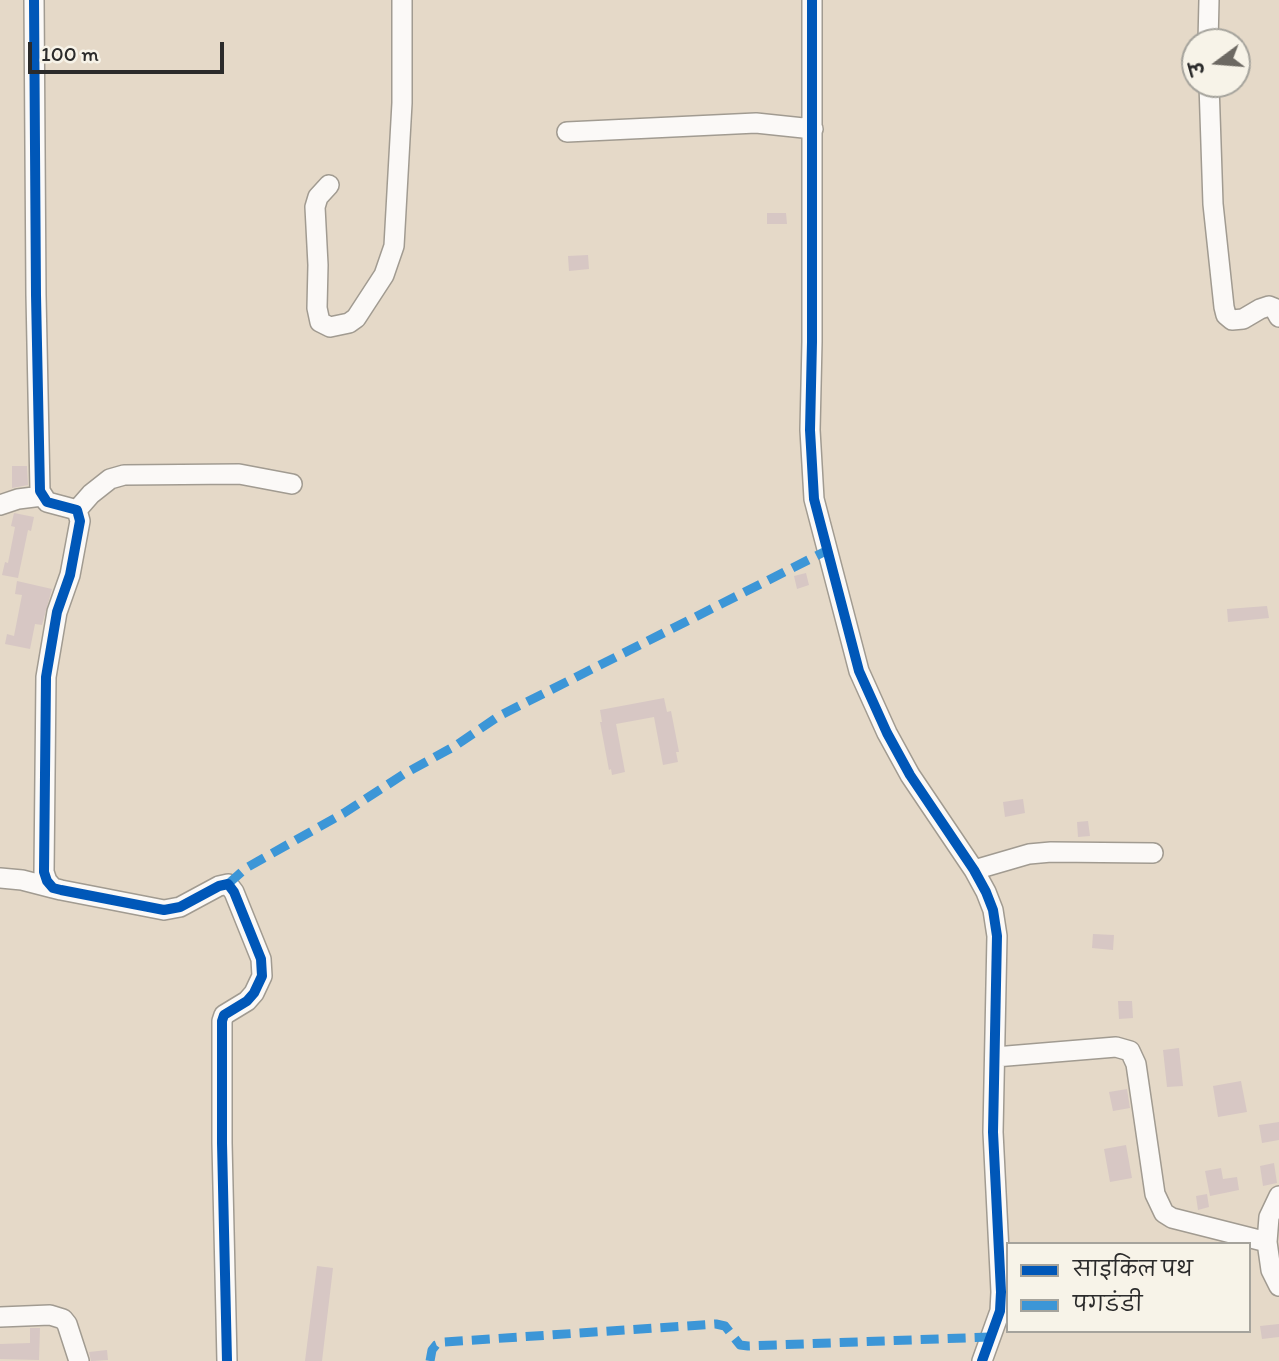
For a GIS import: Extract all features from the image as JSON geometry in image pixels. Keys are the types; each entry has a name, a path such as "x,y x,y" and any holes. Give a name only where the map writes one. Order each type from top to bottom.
{"street":[{"path":"34,0 36,295 41,496 50,504 69,506 77,510 80,522 70,575 57,612 46,677 43,858 47,881 53,888"},
{"path":"329,185 318,197 314,207 318,265 317,308 320,322 330,327 349,323 356,318 384,275 394,246 402,103 402,0"},
{"path":"812,0 813,342 810,430 814,499 859,671 872,703 910,775 974,870 993,910 997,936 993,1132 1001,1293 1000,1311 982,1361"},
{"path":"1208,28 1209,0"},
{"path":"1209,98 1213,204 1226,315 1232,320 1243,319 1269,306 1274,308 1279,317"},
{"path":"566,132 756,123 813,129"},
{"path":"77,510 110,479 124,475 239,474 292,484"},
{"path":"0,505 41,496"},
{"path":"974,870 1011,858 1040,853 1153,853"},
{"path":"0,878 171,910 219,886 228,884 234,892 261,959 262,976 247,1001 225,1015 222,1021 227,1361"},
{"path":"995,1057 1116,1047 1130,1051 1136,1064 1155,1194 1164,1213 1266,1242"},
{"path":"1279,1196 1269,1217 1266,1242 1271,1270 1279,1286"},
{"path":"0,1317 50,1315 63,1319 79,1361"}],"building":[{"path":"767,213 786,213 787,224 767,224"},
{"path":"588,255 589,269 569,271 568,256"},
{"path":"12,466 27,466 28,485 12,488"},
{"path":"14,513 34,517 31,531 28,530 18,578 2,575 5,562 8,563 15,527 11,526"},
{"path":"806,573 809,585 797,589 794,576"},
{"path":"17,581 52,589 42,625 35,624 30,649 5,644 7,634 14,636 22,595 15,594"},
{"path":"1267,606 1269,618 1228,622 1227,609"},
{"path":"664,698 667,712 671,711 679,752 676,752 678,762 663,765 654,717 616,724 625,772 612,775 600,722 600,710"},
{"path":"1023,799 1025,813 1005,817 1003,802"},
{"path":"1088,821 1090,836 1078,837 1077,822"},
{"path":"1093,934 1114,935 1113,950 1092,948"},
{"path":"1118,1001 1132,1001 1133,1018 1119,1019"},
{"path":"1179,1048 1183,1086 1167,1087 1163,1050"},
{"path":"1241,1081 1247,1112 1218,1117 1213,1086"},
{"path":"1127,1089 1130,1108 1113,1111 1109,1092"},
{"path":"1279,1122 1279,1140 1262,1143 1259,1125"},
{"path":"1126,1145 1132,1178 1110,1182 1104,1149"},
{"path":"1274,1163 1277,1183 1263,1186 1260,1166"},
{"path":"1221,1168 1223,1179 1237,1177 1239,1190 1210,1196 1205,1171"},
{"path":"1207,1194 1209,1207 1198,1210 1196,1196"},
{"path":"317,1266 333,1268 322,1361 305,1361"},
{"path":"1279,1324 1279,1337 1262,1339 1260,1326"},
{"path":"30,1328 40,1328 39,1360 0,1359 0,1344 30,1343"},
{"path":"107,1350 108,1360 91,1361 89,1352"}],"marked path":[{"path":"228,884 246,868 344,813 499,716 826,551"},
{"path":"430,1361 432,1350 444,1342 716,1324 725,1326 740,1345 748,1346 991,1337"}],"cycle path":[{"path":"34,0 40,491 47,502 77,510 80,521 70,575 57,612 46,677 44,872 53,888 164,910 180,907 228,884 234,892 261,959 262,976 254,993 247,1001 224,1015 222,1021 227,1361"},
{"path":"812,0 810,430 814,499 859,671 887,733 910,775 986,892 993,910 997,936 993,1132 1001,1292 1000,1311 982,1361"}]}
